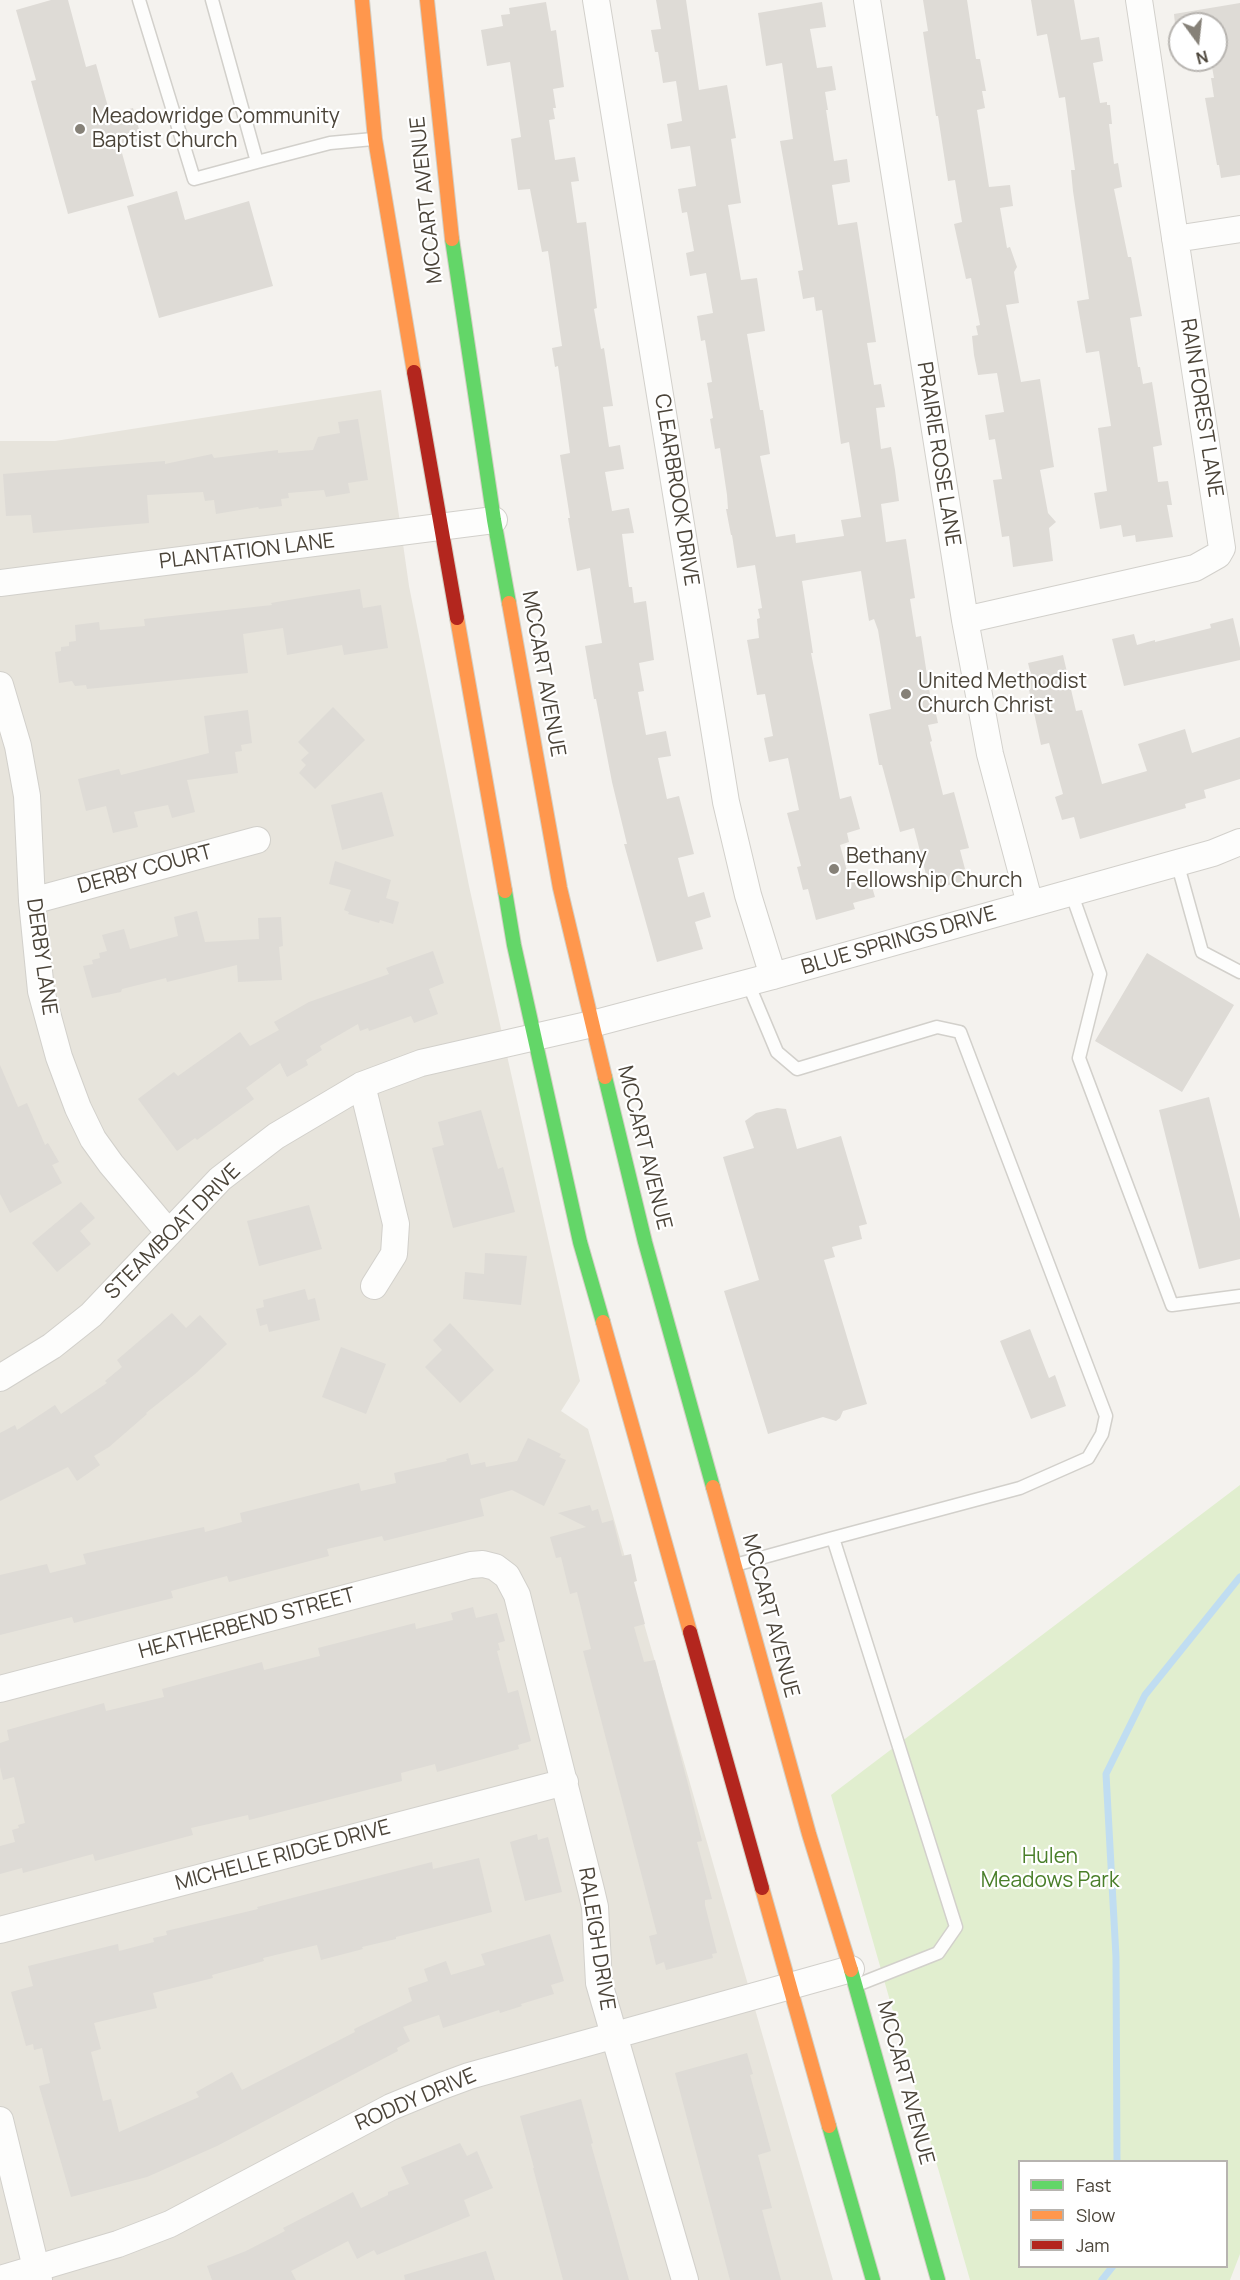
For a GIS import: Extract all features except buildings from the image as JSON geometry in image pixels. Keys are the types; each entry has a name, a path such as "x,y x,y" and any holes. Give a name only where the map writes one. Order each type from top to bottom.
{"main road":[{"name":"MCCART AVENUE","path":"362,0 375,139 513,945 580,1242 873,2280"},
{"name":"MCCART AVENUE","path":"427,0 454,258 494,520 560,888 645,1242 809,1834 854,1977 938,2280"}],"street":[{"name":"CLEARBROOK DRIVE","path":"596,0 726,802 748,895 773,976"},
{"name":"PRAIRIE ROSE LANE","path":"867,0 965,620 990,754 1030,904"},
{"name":"RAIN FOREST LANE","path":"965,620 1195,568 1218,555 1222,548 1138,0"},
{"path":"1175,239 1240,229"},
{"name":"PLANTATION LANE","path":"0,583 494,520"},
{"name":"DERBY LANE","path":"0,685 18,746 27,796 32,901 41,991 59,1057 78,1108 93,1139 169,1233"},
{"name":"DERBY COURT","path":"32,901 257,840"},
{"name":"BLUE SPRINGS DRIVE","path":"592,1024 748,983 1213,853 1240,842"},
{"name":"STEAMBOAT DRIVE","path":"0,1378 52,1346 91,1315 220,1179 276,1136 362,1085 422,1063 592,1024"},
{"path":"362,1085 396,1224 394,1254 374,1286"},
{"name":"HEATHERBEND STREET","path":"0,1689 471,1565 483,1564 495,1567"},
{"name":"RALEIGH DRIVE","path":"495,1567 507,1576 517,1595 593,1899 599,1983 685,2280"},
{"name":"MICHELLE RIDGE DRIVE","path":"0,1930 565,1782"},
{"name":"RODDY DRIVE","path":"0,2278 37,2274 170,2224 359,2123 417,2095 469,2076 790,1986 854,1977"},
{"path":"0,2120 37,2274"}],"lane":[{"path":"140,0 194,179 330,143 375,139"},
{"path":"212,0 257,162"},
{"path":"1177,862 1202,952 1240,972"},
{"path":"1071,892 1100,974 1079,1058 1172,1305 1240,1296"},
{"path":"734,1565 1020,1488 1088,1458 1102,1434 1106,1416 960,1032 937,1027 797,1069 777,1052 748,983"},
{"path":"832,1538 956,1927 938,1953 854,1977"}],"shaded area":[{"path":"381,390 409,586 469,886 580,1381 561,1411 588,1429 833,2280 0,2280 0,441 55,441"}],"green space":[{"name":"Hulen Meadows Park","path":"1240,1485 1240,2254 1230,2280 970,2280 831,1795"}],"waterway":[{"path":"1117,2160 1116,1957 1106,1774 1145,1695 1240,1577"},
{"path":"1102,2280 1111,2268"}],"traffic: fast":[{"path":"452,239 494,520 509,603"},
{"path":"505,891 514,945 580,1242 603,1322"},
{"path":"605,1077 645,1242 713,1487"},
{"path":"851,1970 938,2280"},
{"path":"829,2126 873,2280"}],"traffic: slow":[{"path":"362,0 375,139 414,372"},
{"path":"427,0 452,239"},
{"path":"509,603 560,888 605,1077"},
{"path":"457,618 505,891"},
{"path":"603,1322 690,1632"},
{"path":"713,1487 809,1834 851,1970"},
{"path":"762,1888 829,2126"}],"traffic: jam":[{"path":"414,372 457,618"},
{"path":"690,1632 762,1888"}],"place":[{"name":"Meadowridge Community Baptist Church","path":"80,129"},
{"name":"United Methodist Church Christ","path":"906,694"},
{"name":"Bethany Fellowship Church","path":"834,869"}]}
